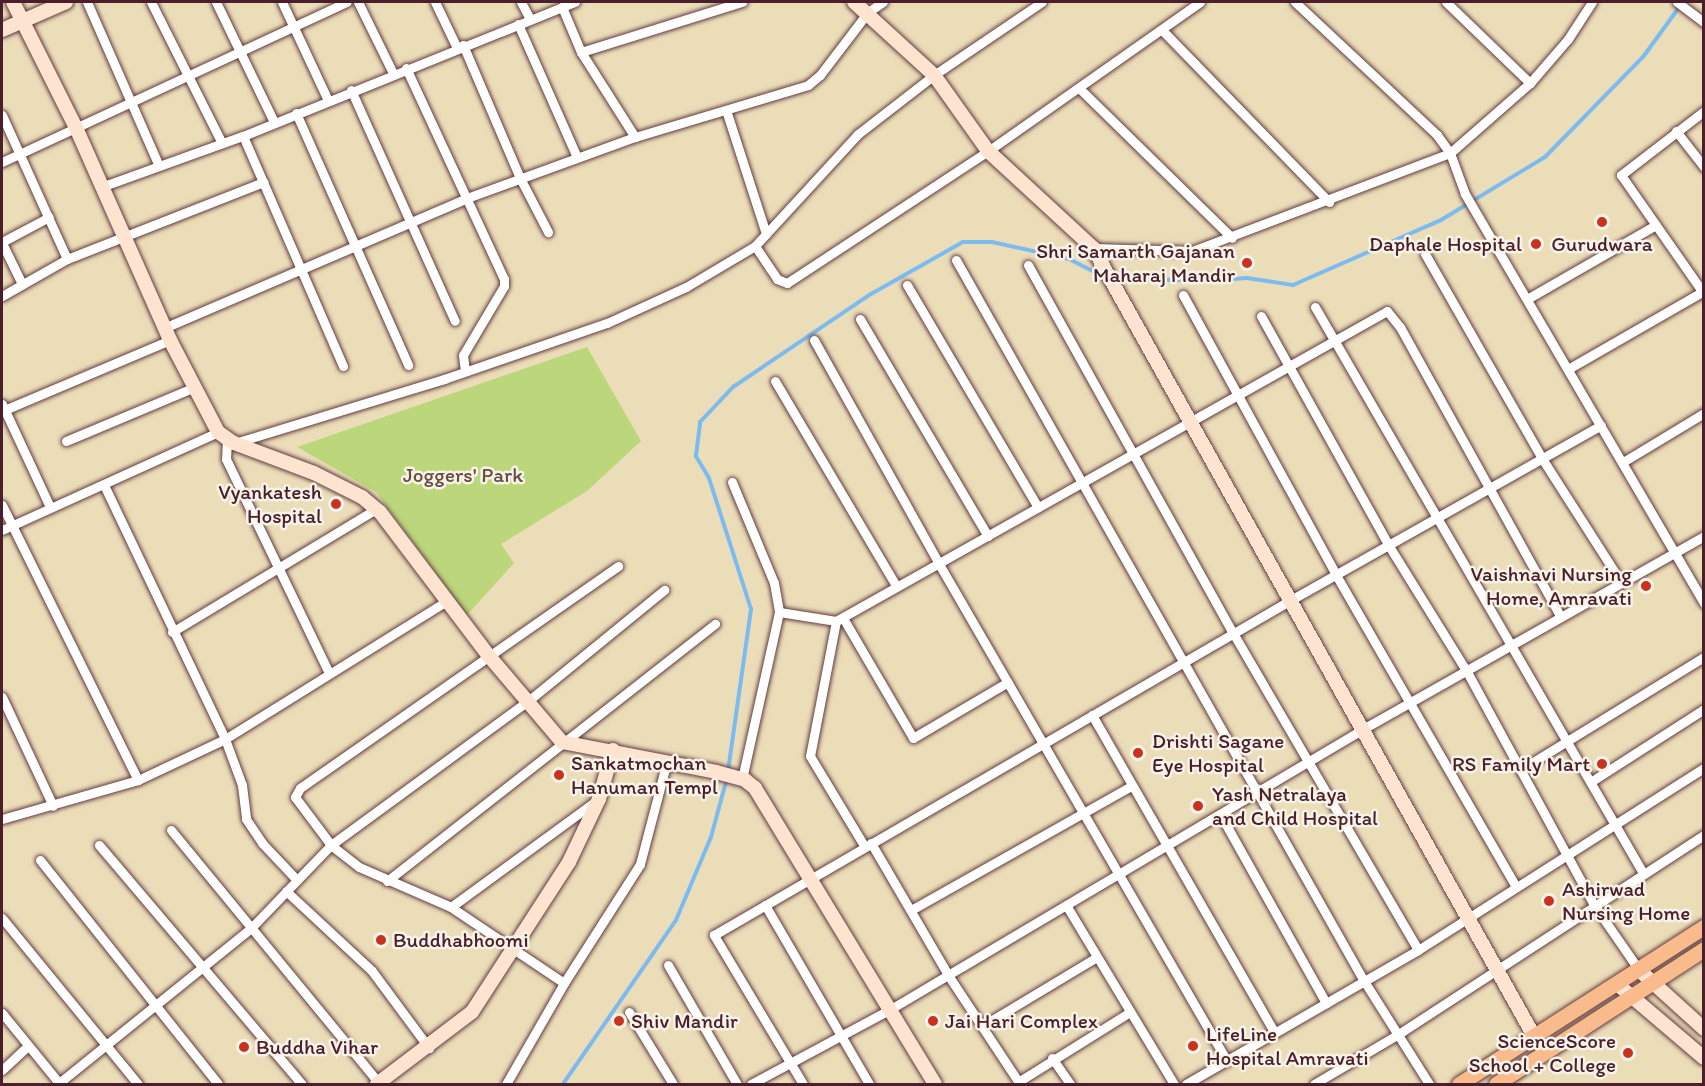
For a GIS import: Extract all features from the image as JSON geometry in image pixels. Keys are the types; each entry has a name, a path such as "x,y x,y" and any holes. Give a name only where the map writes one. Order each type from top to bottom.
{"main road":[{"path":"1459,1084 1535,1038 1704,927"},
{"path":"1496,1084 1704,949"}],"street":[{"path":"13,2 24,19 77,130 167,334 226,438 225,459 275,568 329,674"},
{"path":"2,30 66,2"},
{"path":"87,2 159,166"},
{"path":"151,2 222,143"},
{"path":"216,2 274,122"},
{"path":"282,2 328,100"},
{"path":"2,162 77,130 347,2"},
{"path":"358,2 393,73"},
{"path":"435,2 460,46 520,178 548,232"},
{"path":"521,2 530,19"},
{"path":"101,187 243,136 351,90 574,2"},
{"path":"581,52 742,2"},
{"path":"854,2 868,12 934,75 988,151 1093,248 1289,601 1498,968 1535,1038 1547,1052"},
{"path":"50,507 2,408 167,334 300,270 467,198 635,137 726,111 813,81 868,12 883,2"},
{"path":"2,530 50,507 226,438 465,371 607,323 686,287 755,246 858,134 934,75 1042,2"},
{"path":"755,246 777,279 787,283 988,151 1200,2"},
{"path":"1295,2 1437,135 1450,153 1465,194 1704,603"},
{"path":"1446,2 1530,83"},
{"path":"1093,248 1192,251 1329,202 1450,153 1530,83 1590,6 1580,2"},
{"path":"1677,2 1702,21"},
{"path":"562,7 581,52 635,137"},
{"path":"518,24 577,157"},
{"path":"1162,30 1329,202"},
{"path":"406,68 502,272 504,286 463,355 465,371"},
{"path":"1079,88 1232,238"},
{"path":"351,90 454,321"},
{"path":"726,111 766,234"},
{"path":"1568,369 1703,293 1621,176 1704,111"},
{"path":"296,113 408,365"},
{"path":"2,115 67,259"},
{"path":"1676,131 1704,167"},
{"path":"243,136 343,366"},
{"path":"2,296 67,259 263,182"},
{"path":"22,284 2,242 49,217"},
{"path":"1527,299 1654,226"},
{"path":"1425,254 1543,460 1621,582"},
{"path":"956,260 1259,791 1364,981 1429,1084"},
{"path":"1028,265 1135,452 1233,633 1418,950"},
{"path":"907,285 1038,507"},
{"path":"1183,295 1336,575 1516,887"},
{"path":"1315,307 1593,781 1643,873"},
{"path":"779,612 839,620 1387,310 1391,312 1560,616"},
{"path":"1261,316 1389,546 1466,670 1594,905 1650,983 1704,1029"},
{"path":"860,319 988,536"},
{"path":"814,340 939,564 1227,1061"},
{"path":"775,381 897,587"},
{"path":"66,441 195,387"},
{"path":"1623,462 1704,413"},
{"path":"803,1084 714,935 1233,633 1490,490 1601,425"},
{"path":"226,438 314,473 376,509 489,656 562,742 613,750 716,772 738,778 755,788 935,1084"},
{"path":"732,483 774,583 779,612 738,778"},
{"path":"104,485 172,632 225,739 242,785 242,803 246,819 262,843 297,880"},
{"path":"2,505 138,780"},
{"path":"172,632 376,509"},
{"path":"750,1084 889,1010 1363,729 1704,536"},
{"path":"564,983 451,907 359,867 331,845 297,802 297,791 618,566"},
{"path":"2,1013 59,1084 252,927 331,845 528,701 664,590"},
{"path":"2,819 138,780 225,739 448,600"},
{"path":"839,620 913,738 1008,682"},
{"path":"839,620 810,756 911,910 948,975 1019,1083 1052,1058 1130,1012"},
{"path":"387,881 715,624"},
{"path":"1520,770 1704,657"},
{"path":"2,697 53,806"},
{"path":"1593,781 1704,710"},
{"path":"1092,715 1165,847 1275,1033"},
{"path":"171,830 378,1084 429,1048 472,1012 514,951 569,862 599,799 613,750"},
{"path":"506,1084 564,983 640,864 667,761"},
{"path":"1186,1084 1418,950 1467,916 1567,856 1704,768"},
{"path":"911,910 1131,786"},
{"path":"451,907 599,799"},
{"path":"1220,814 1326,1003"},
{"path":"1314,1084 1397,1035 1704,835"},
{"path":"99,844 302,1084"},
{"path":"40,860 218,1084"},
{"path":"286,891 358,955 429,1048"},
{"path":"765,905 869,1084"},
{"path":"1066,905 1174,1084"},
{"path":"2,918 138,1084"},
{"path":"982,1026 1097,957"},
{"path":"668,965 737,1084"},
{"path":"1617,984 1704,1058"},
{"path":"629,1012 673,1084"},
{"path":"2,1070 28,1046"},
{"path":"1052,1058 1070,1084"}],"green space":[{"name":"Joggers' Park","path":"587,347 641,441 587,491 501,544 514,563 467,615 376,492 297,447"}],"waterway":[{"path":"1115,278 1205,281 1247,278 1293,285 1441,220 1545,157 1643,57 1680,6"},
{"path":"728,771 751,609 709,478 696,456 700,422 733,387 871,294 963,242 992,242 1069,259 1104,277"},
{"path":"563,1084 676,920 711,837 727,778"}],"place":[{"name":"Gurudwara","path":"1602,222"},
{"name":"Daphale Hospital","path":"1536,244"},
{"name":"Shri Samarth Gajanan Maharaj Mandir","path":"1247,263"},
{"name":"Vyankatesh Hospital","path":"336,504"},
{"name":"Vaishnavi Nursing Home, Amravati","path":"1646,586"},
{"name":"Drishti Sagane Eye Hospital","path":"1138,753"},
{"name":"RS Family Mart","path":"1602,764"},
{"name":"Sankatmochan Hanuman Templ","path":"559,775"},
{"name":"Yash Netralaya and Child Hospital","path":"1198,806"},
{"name":"Ashirwad Nursing Home","path":"1549,901"},
{"name":"Buddhabhoomi","path":"381,940"},
{"name":"Shiv Mandir","path":"619,1021"},
{"name":"Jai Hari Complex","path":"933,1021"},
{"name":"LifeLine Hospital Amravati","path":"1193,1046"},
{"name":"Buddha Vihar","path":"244,1047"},
{"name":"ScienceScore School + College","path":"1628,1053"}]}
